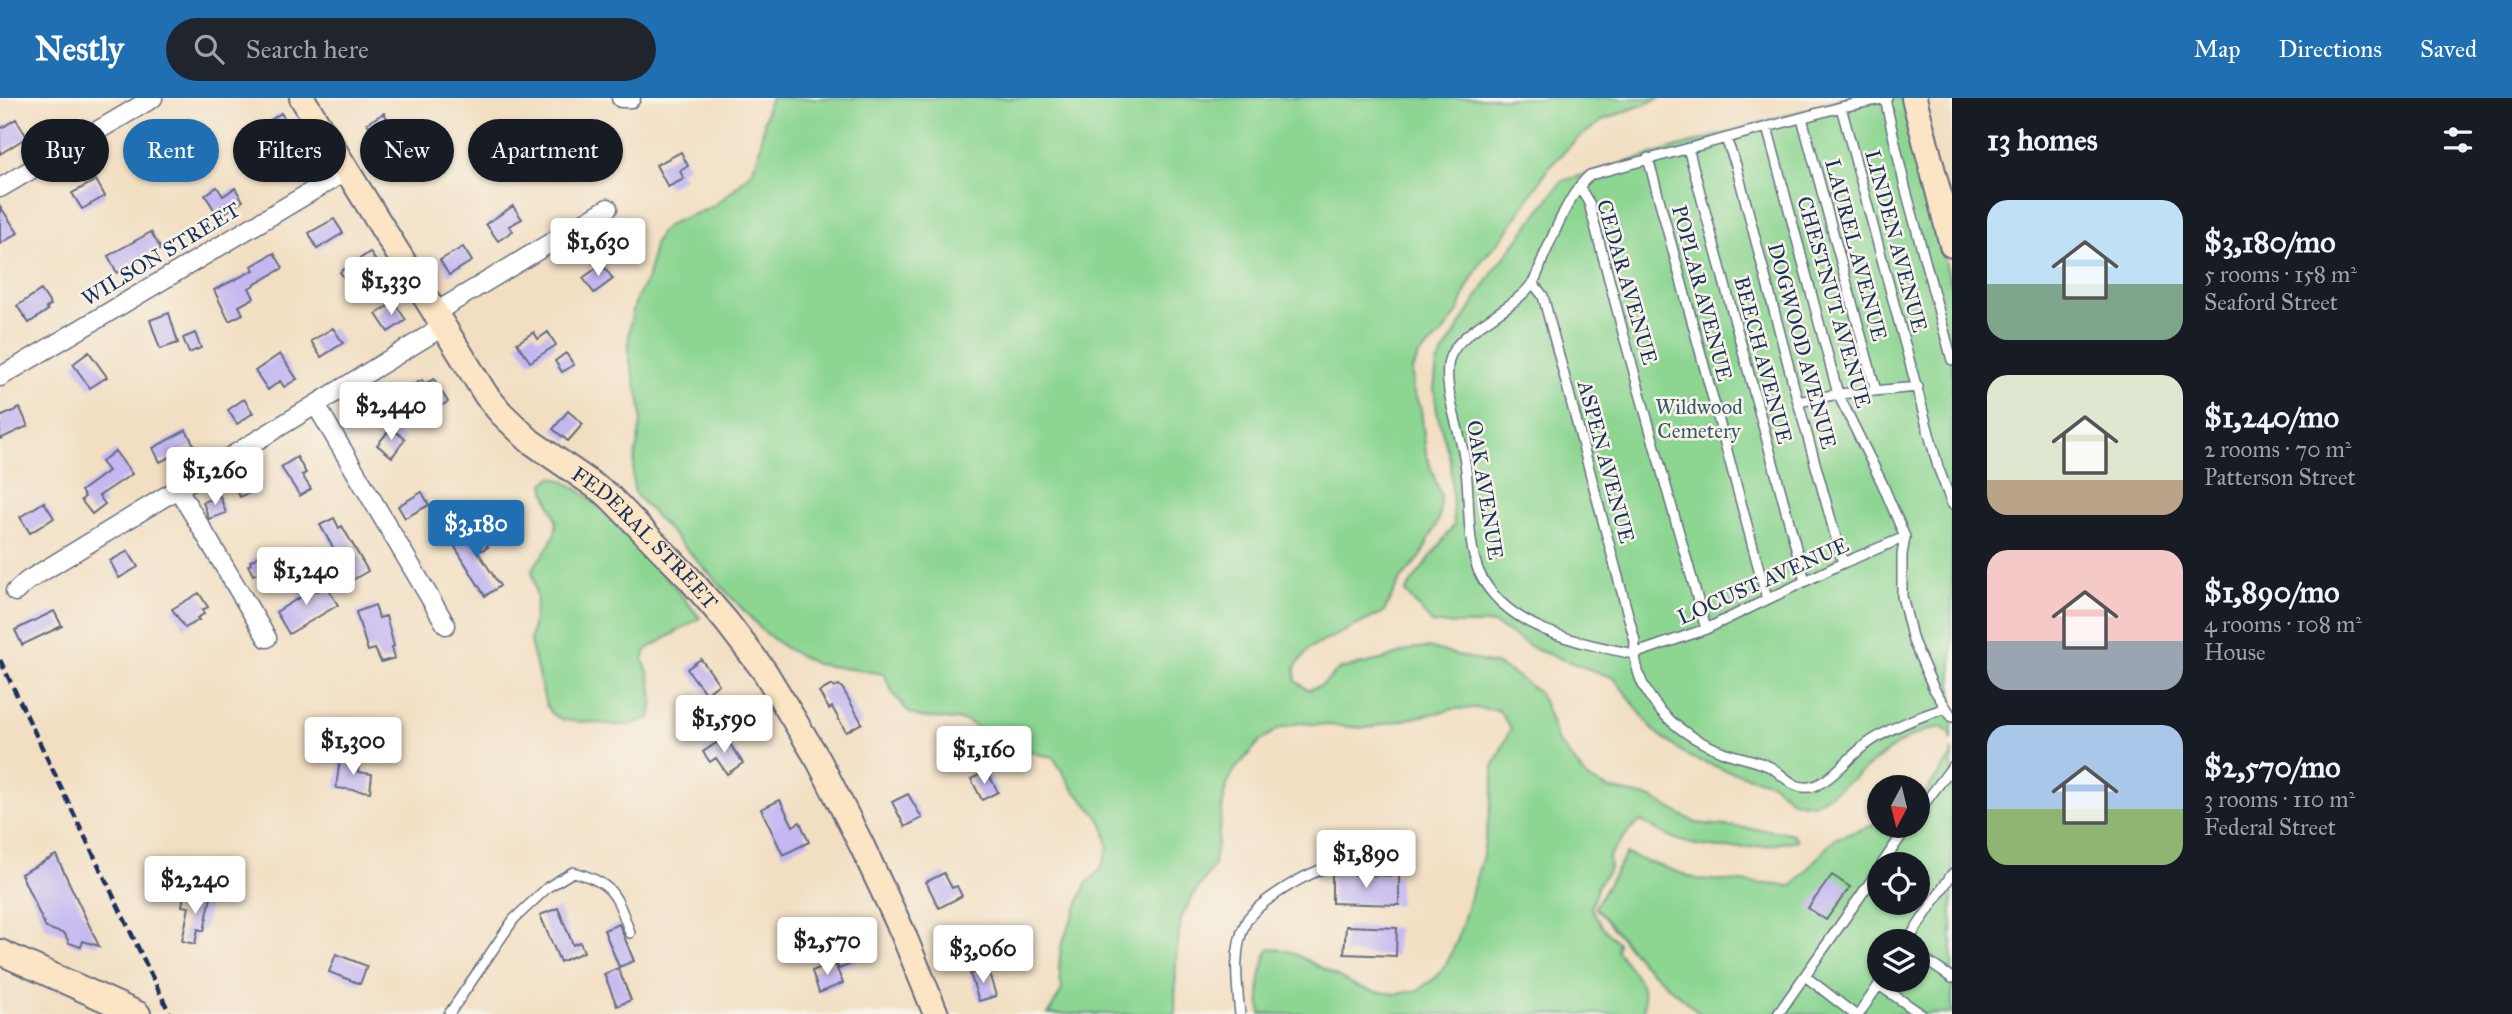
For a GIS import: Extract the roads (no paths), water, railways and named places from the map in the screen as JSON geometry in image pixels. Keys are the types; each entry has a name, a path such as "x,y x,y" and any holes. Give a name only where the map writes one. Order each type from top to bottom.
{"street":[{"path":"0,188 153,98"},
{"name":"FEDERAL STREET","path":"302,98 315,119"},
{"path":"621,98 631,98"},
{"path":"1914,98 1952,245"},
{"name":"FEDERAL STREET","path":"346,171 486,395 500,413 536,446 608,495 688,577 765,672 819,761 862,846 902,931 936,1014"},
{"name":"WILSON STREET","path":"0,377 328,182"},
{"path":"15,592 27,581 316,405 608,208"},
{"path":"316,405 446,625"},
{"path":"178,489 267,638"},
{"path":"0,952 138,1014"}],"lane":[{"name":"OAK AVENUE","path":"1634,654 1587,644 1530,622 1512,611 1492,592 1479,571 1473,545 1467,470 1448,391 1447,372 1451,355 1459,343 1505,309 1533,283 1570,201 1580,188 1581,182 1590,175 1841,107 1886,98"},
{"path":"1886,98 1905,187 1952,360"},
{"name":"LINDEN AVENUE","path":"1841,107 1938,467 1952,504"},
{"name":"LAUREL AVENUE","path":"1802,118 1876,391"},
{"name":"CHESTNUT AVENUE","path":"1767,127 1838,394 1905,537 1902,596 1913,641 1934,689 1952,717"},
{"name":"DOGWOOD AVENUE","path":"1726,139 1736,165 1843,563"},
{"name":"BEECH AVENUE","path":"1688,148 1805,580"},
{"name":"POPLAR AVENUE","path":"1648,158 1767,599"},
{"name":"CEDAR AVENUE","path":"1580,188 1589,203 1706,629"},
{"name":"ASPEN AVENUE","path":"1533,283 1543,296 1581,433 1634,641 1634,654 1653,703 1668,721 1721,751 1772,768 1792,784 1812,786 1826,778 1865,745 1886,733 1946,708"},
{"path":"1798,402 1838,394 1918,387"},
{"name":"LOCUST AVENUE","path":"1634,654 1706,629 1805,580 1905,537"},
{"path":"1930,796 1952,767"},
{"path":"1240,1014 1238,958 1244,927 1250,915 1290,885 1331,865 1377,859 1401,860"},
{"path":"449,1014 514,919 548,887 573,872 593,877 608,886 618,900 630,933"},
{"path":"1916,929 1952,874"},
{"path":"1780,1013 1867,886"},
{"path":"1930,964 1952,978"},
{"path":"1805,976 1857,1014 1873,992"},
{"path":"1892,992 1921,1014"}],"railway":[{"path":"0,660 170,1014"}],"park label":[{"name":"Wildwood Cemetery","path":"1699,419"}]}
